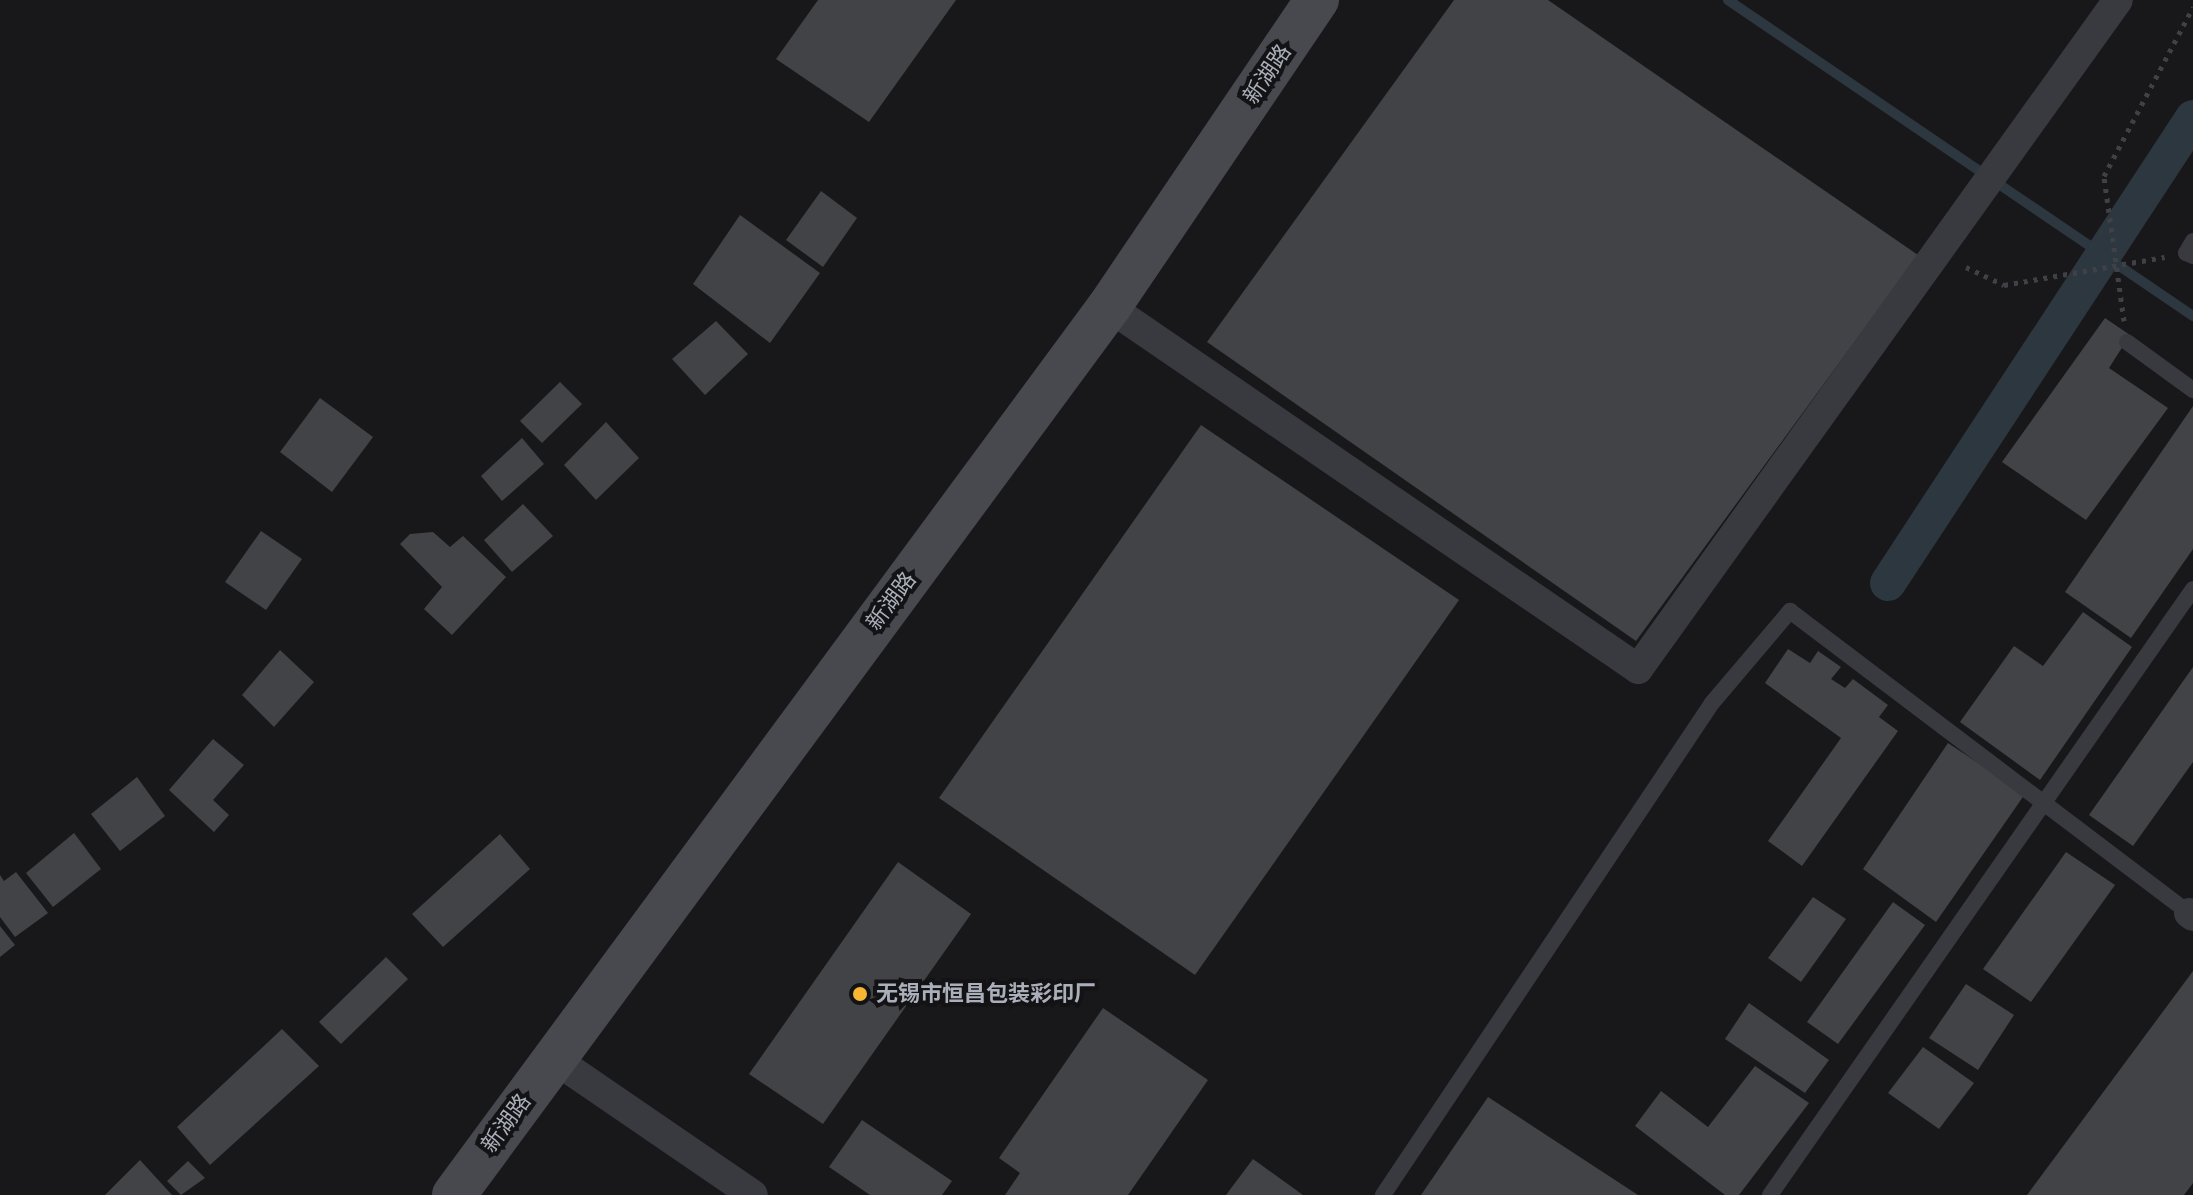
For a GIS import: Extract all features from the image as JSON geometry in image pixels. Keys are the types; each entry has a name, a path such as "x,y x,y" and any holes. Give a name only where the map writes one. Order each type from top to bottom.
{"street":[{"name":"新湖路","path":"454,1195 1109,307 1317,0"},
{"path":"1109,307 1638,669 2118,0"},
{"path":"553,1058 753,1195"}],"lane":[{"path":"2127,342 2193,390"},
{"path":"1770,1195 2193,589"},
{"path":"1383,1195 1712,703 1790,611 2045,800 2191,914"}],"path":[{"path":"2127,342 2104,176 2193,7"},
{"path":"1935,251 2004,285 2044,275 2191,250"}],"building":[{"path":"818,0 956,0 869,122 776,59"},
{"path":"1454,0 1548,0 1918,255 1636,641 1207,342"},
{"path":"821,191 857,218 823,267 786,240"},
{"path":"740,215 820,273 770,343 693,284"},
{"path":"2105,318 2130,335 2109,368 2168,408 2086,520 2002,462"},
{"path":"716,321 748,354 705,395 672,359"},
{"path":"560,382 582,404 542,443 520,421"},
{"path":"320,398 373,437 332,492 280,452"},
{"path":"2193,406 2193,549 2131,638 2065,592"},
{"path":"606,422 639,458 596,500 564,465"},
{"path":"1201,425 1459,600 1195,975 939,798"},
{"path":"522,438 544,464 502,501 481,476"},
{"path":"523,504 553,536 512,572 484,540"},
{"path":"261,531 302,559 266,610 225,582"},
{"path":"433,532 450,547 463,536 506,577 452,635 424,609 442,587 400,544 410,534"},
{"path":"2083,612 2132,647 2040,780 1960,722 2014,646 2043,666"},
{"path":"1788,649 1810,663 1818,651 1841,667 1831,679 1845,688 1853,679 1888,705 1879,717 1898,731 1802,866 1768,841 1841,738 1765,683"},
{"path":"280,650 314,682 274,727 242,695"},
{"path":"2193,667 2193,762 2133,846 2089,815"},
{"path":"213,739 244,765 213,800 229,815 214,832 169,790"},
{"path":"1948,743 2025,794 1936,922 1863,869"},
{"path":"137,777 165,816 120,851 91,814"},
{"path":"74,833 101,869 53,907 26,873"},
{"path":"500,834 530,869 443,947 412,914"},
{"path":"2066,852 2115,885 2031,1002 1983,969"},
{"name":"无锡市恒昌包装彩印厂","path":"898,862 971,914 823,1124 749,1074"},
{"path":"16,872 48,913 15,937 0,917 0,875 4,881"},
{"path":"1813,897 1846,919 1801,982 1768,958"},
{"path":"1893,902 1925,925 1838,1044 1807,1022"},
{"path":"0,926 15,945 0,957"},
{"path":"386,957 408,979 341,1044 319,1022"},
{"path":"2193,971 2193,1183 2184,1195 2027,1195"},
{"path":"1966,984 2014,1015 1978,1070 1929,1038"},
{"path":"1749,1003 1829,1060 1805,1093 1725,1039"},
{"path":"1103,1008 1208,1080 1128,1195 1005,1195 1020,1173 999,1158"},
{"path":"282,1029 319,1066 210,1165 177,1127"},
{"path":"1923,1047 1974,1083 1939,1129 1888,1093"},
{"path":"1755,1066 1809,1103 1739,1195 1725,1195 1635,1126 1661,1091 1708,1127"},
{"path":"1488,1097 1638,1195 1421,1195"},
{"path":"862,1120 952,1181 942,1195 870,1195 829,1167"},
{"path":"1253,1159 1303,1195 1226,1195"},
{"path":"140,1160 172,1195 105,1195"},
{"path":"188,1161 205,1178 181,1195 167,1181"}],"waterway":[{"path":"1728,0 2193,316"},
{"path":"1888,583 2193,118"}],"place":[{"name":"无锡市恒昌包装彩印厂","path":"860,994"}]}
